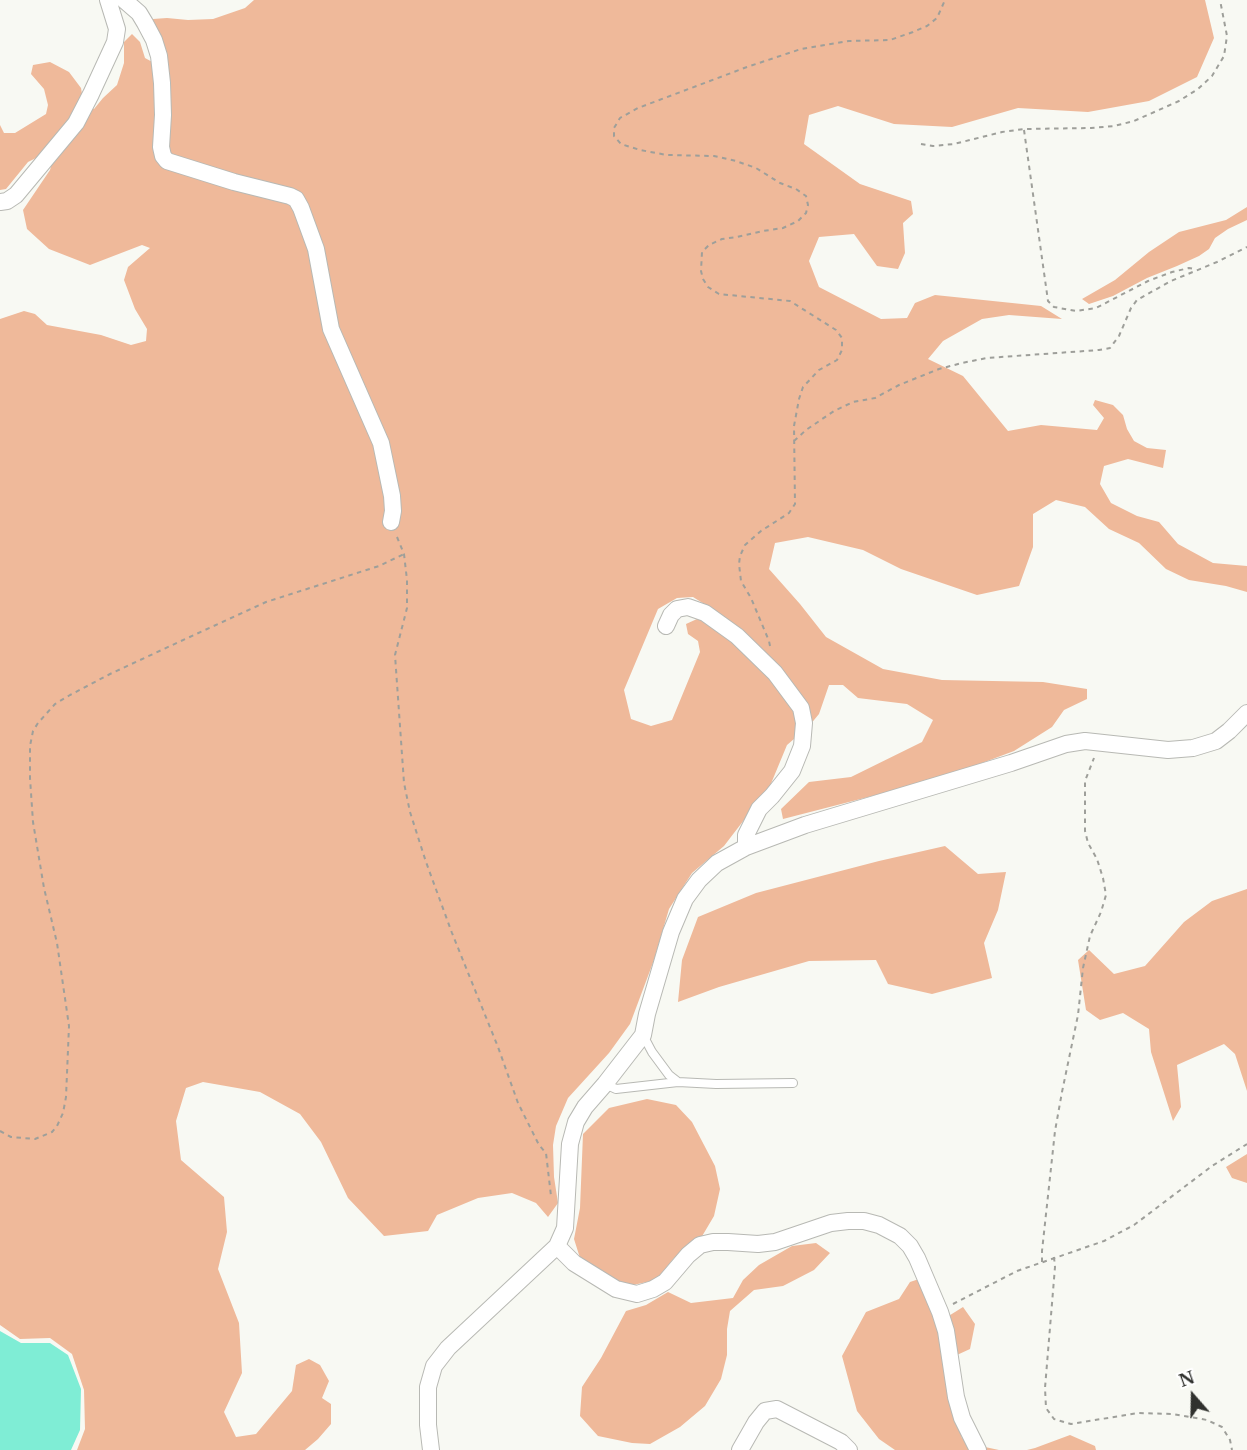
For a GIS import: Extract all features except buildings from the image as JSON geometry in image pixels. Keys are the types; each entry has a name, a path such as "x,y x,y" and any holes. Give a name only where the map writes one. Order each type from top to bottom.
{"street":[{"path":"0,202 7,201 15,195 76,123 115,42 117,29 108,0"},
{"path":"124,0 139,13 146,23 159,56 164,115 161,147 167,161 234,182 290,196 302,208 316,249 331,329 381,444 392,496 391,522"},
{"path":"666,626 677,609 688,607 705,613 737,636 774,673 801,708 804,723 802,746 792,771 759,809 746,835 746,848"},
{"path":"432,1450 428,1425 428,1387 434,1366 448,1348 557,1246 565,1228 570,1144 576,1122 585,1107 643,1035 671,932 685,899 699,880 717,863 746,848 805,825 1011,763 1066,744 1085,741 1168,750 1194,748 1216,741 1247,713"},
{"path":"557,1246 574,1263 616,1289 637,1294 665,1282 688,1255 700,1245 713,1242 758,1244 774,1242 831,1224 864,1221 879,1225 900,1236 917,1258 940,1312 946,1331 956,1397 962,1418 978,1450"},
{"path":"740,1450 765,1411 777,1409 841,1442 849,1450"}],"lane":[{"path":"643,1035 669,1075 678,1082"},
{"path":"605,1084 616,1089 678,1082 793,1083"}],"path":[{"path":"774,673 769,641 752,598 741,580 740,556 745,545 761,531 789,513 795,504 794,426 799,399 803,387 819,370 837,360 842,350 842,338 836,330 790,301 719,294 708,287 701,271 702,252 709,245 722,239 783,228 798,221 806,213 808,205 806,196 756,168 736,160 714,156 667,155 621,144 614,136 614,128 620,118 638,108 801,49 849,41 890,40 913,32 927,26 937,18 945,0"},
{"path":"921,144 933,146 954,144 1024,129 1114,126 1134,121 1170,105 1198,89 1212,76 1224,56 1227,36 1220,0"},
{"path":"1024,129 1048,301 1054,307 1086,311 1148,281 1172,272 1189,268 1197,269"},
{"path":"794,441 834,411 853,402 875,398 899,385 939,369 987,358 1110,348 1119,336 1137,300 1171,280 1217,262 1247,247"},
{"path":"391,522 404,554 407,580 407,608 395,655 404,783 410,812 452,933 498,1047 518,1104 546,1153 552,1205"},
{"path":"0,1131 11,1137 35,1138 52,1132 60,1120 66,1097 69,1026 57,943 42,877 33,822 30,746 33,731 38,723 55,704 70,695 191,636 266,602 379,567 404,554"},
{"path":"1042,1262 1055,1131 1078,1015 1083,968 1090,936 1106,895 1097,859 1088,843 1085,831 1085,781 1100,742"},
{"path":"940,1312 1017,1270 1104,1240 1134,1225 1212,1166 1247,1144"},
{"path":"1054,1257 1045,1388 1046,1408 1054,1419 1071,1424 1138,1413 1173,1413 1207,1420 1222,1427 1230,1440 1232,1450"}],"shaded area":[{"path":"254,0 1205,0 1214,38 1197,77 1149,101 1088,112 1018,108 952,127 894,124 838,106 809,115 804,144 860,184 911,201 913,214 903,223 905,253 898,269 877,266 854,234 819,237 809,261 819,287 881,319 907,318 915,303 935,295 1041,306 1062,319 1009,315 982,319 943,341 928,359 963,376 1008,431 1041,425 1097,430 1104,418 1093,405 1095,400 1113,405 1123,415 1134,441 1147,448 1166,450 1163,468 1128,459 1104,466 1100,484 1111,503 1137,516 1159,522 1178,544 1213,563 1247,566 1247,592 1189,580 1166,569 1139,543 1109,529 1085,507 1056,500 1033,514 1033,547 1019,586 977,595 901,569 863,550 808,537 775,543 769,569 826,637 883,669 942,680 1043,682 1087,689 1087,699 1064,710 1052,727 1014,751 942,778 783,819 781,809 809,782 851,777 922,742 933,720 907,704 858,698 843,685 829,685 819,714 787,745 770,786 724,846 692,873 669,909 654,960 630,1024 609,1053 568,1098 556,1126 553,1145 558,1203 548,1217 536,1203 512,1193 478,1198 437,1215 428,1231 384,1236 348,1198 321,1142 300,1114 260,1092 203,1082 186,1088 176,1121 181,1160 224,1197 227,1232 218,1269 239,1323 242,1373 224,1412 236,1437 256,1434 292,1391 296,1365 309,1359 320,1365 329,1381 322,1398 331,1404 331,1424 305,1450 77,1450 85,1429 84,1390 72,1354 50,1338 20,1339 0,1325 0,319 24,311 35,314 47,325 101,335 131,345 146,341 147,329 135,309 124,280 128,267 150,248 142,245 90,265 49,249 27,229 23,210 50,170 53,160 42,155 28,162 6,189 0,190 0,125 4,133 15,133 46,114 48,105 44,89 31,74 33,65 50,62 69,72 81,88 84,105 94,109 117,85 124,63 124,42 132,34 140,42 145,58 156,64 153,19 213,19 245,8","holes":["693,597 717,612 719,623 697,619 686,624 688,634 698,641 700,652 672,720 651,726 631,719 624,690 658,609 677,598"]},
{"path":"1247,207 1247,220 1215,238 1209,249 1199,256 1147,278 1113,296 1089,304 1082,299 1115,280 1149,252 1179,232 1226,220"},
{"path":"945,846 978,874 1006,872 998,910 984,943 992,978 932,994 888,984 876,960 809,961 719,987 678,1002 682,960 698,917 756,893"},
{"path":"1247,889 1247,1091 1235,1054 1224,1044 1177,1065 1181,1107 1173,1121 1151,1052 1149,1029 1123,1013 1100,1020 1086,1010 1078,960 1089,950 1114,974 1145,966 1184,922 1212,901"},
{"path":"647,1099 676,1105 692,1122 715,1166 720,1189 714,1216 701,1238 674,1258 656,1280 633,1285 611,1279 580,1258 574,1239 580,1208 583,1134 609,1108"},
{"path":"1247,1154 1247,1183 1232,1178 1226,1167"},
{"path":"816,1243 830,1253 814,1270 783,1286 754,1290 730,1311 727,1355 721,1379 705,1406 680,1427 650,1444 632,1443 598,1436 580,1416 582,1387 601,1358 626,1311 646,1305 668,1292 691,1303 733,1298 743,1280 759,1265 792,1246"},
{"path":"919,1279 947,1317 963,1307 975,1324 970,1349 946,1360 951,1400 962,1438 999,1450 895,1450 879,1439 857,1411 842,1356 866,1312 899,1299 910,1282"},
{"path":"0,1331 21,1343 50,1343 68,1355 81,1389 80,1430 71,1450 0,1450"},
{"path":"1070,1435 1095,1446 1096,1450 1027,1450 1035,1448"}]}
